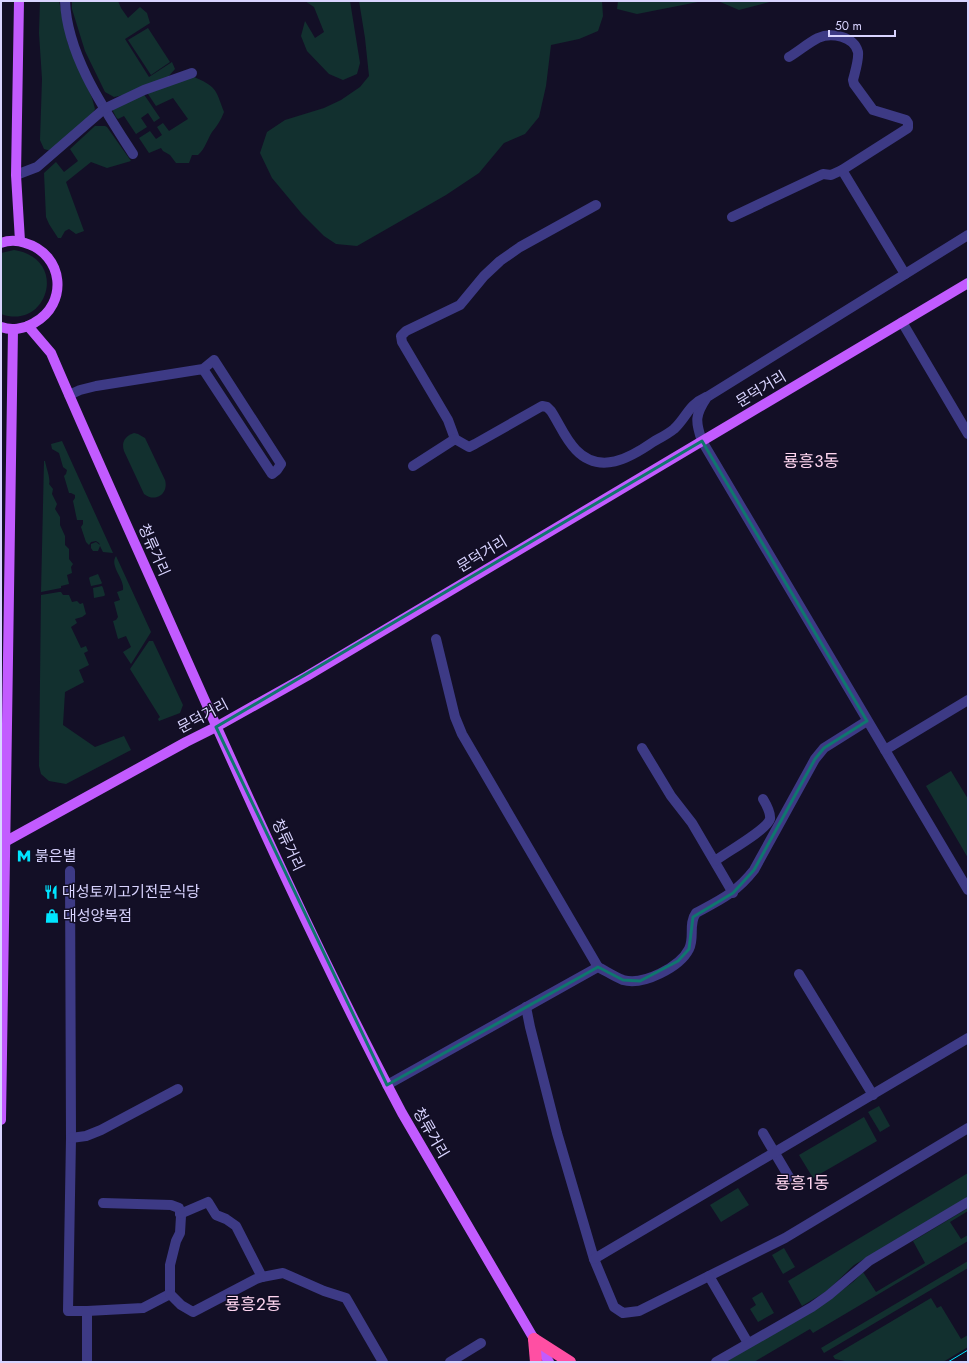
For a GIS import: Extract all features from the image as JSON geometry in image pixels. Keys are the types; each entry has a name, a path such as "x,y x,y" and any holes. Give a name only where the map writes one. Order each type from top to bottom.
{"highway":[{"path":"534,1340 536,1362"},
{"path":"534,1340 570,1362"}],"main road":[{"path":"18,1 16,175 20,241"},
{"path":"1,243 5,241 20,241 34,245 46,254 54,266 58,280 57,295 51,308 41,319 28,326 12,329 1,327"},
{"name":"문덕거리","path":"3,842 307,676 968,283"},
{"name":"청류거리","path":"28,326 51,353 216,727 332,973 387,1085 534,1340 549,1362"},
{"path":"1,1120 3,842 12,329"}],"street":[{"path":"65,1 65,14 71,38 88,78 104,109 133,154"},
{"path":"732,217 823,174 831,175 842,170 908,128 908,123 906,120 873,110 869,107 854,84 853,80 858,54 856,48 850,41 839,36 830,35 820,37 789,57"},
{"path":"16,175 37,167 104,109 144,90 192,73"},
{"path":"842,170 905,274"},
{"path":"596,205 520,247 500,261 484,276 460,305 406,331 401,336 402,342 448,420 455,439 469,447 542,406 547,407 551,411 575,450 594,461 607,463 619,461 643,449 674,429 692,405 698,400 707,397 968,235"},
{"path":"902,322 968,434"},
{"path":"69,395 80,390 96,386 203,368 214,360 281,464 272,474 203,368"},
{"path":"707,397 697,413 697,425 702,441 968,890"},
{"path":"413,466 455,439"},
{"path":"436,639 455,718 462,734 598,967 623,980 640,981 652,977 678,962 689,949 692,938 691,923 693,917 696,913 733,893 745,882 754,870 815,759 824,748 867,721"},
{"path":"885,750 968,700"},
{"path":"642,748 671,796 692,823 733,893"},
{"path":"715,860 763,829 769,820 770,814 763,799"},
{"path":"70,871 71,1138 68,1311 143,1308 170,1294"},
{"path":"387,1085 598,967"},
{"path":"799,974 873,1095"},
{"path":"526,1007 557,1133 594,1259 614,1308 623,1314 639,1311 785,1238 968,1128"},
{"path":"594,1259 968,1038"},
{"path":"71,1138 86,1136 101,1130 178,1089"},
{"path":"763,1133 789,1177"},
{"path":"180,1214 208,1202 216,1215 226,1219 236,1226 262,1277"},
{"path":"716,1362 812,1307 829,1295 856,1270 869,1261 968,1202"},
{"path":"103,1203 171,1204 179,1208 180,1233 176,1241 170,1265 170,1294 181,1305 193,1312 262,1277 283,1274 324,1291 346,1298 383,1362"},
{"path":"709,1276 748,1343"},
{"path":"87,1311 87,1362"},
{"path":"450,1362 481,1343"}],"highlighted area":[{"path":"702,441 867,721 824,748 815,759 754,870 733,893 693,917 689,949 678,961 640,981 623,980 598,967 387,1085 216,727"}],"green space":[{"path":"40,1 59,1 68,44 92,98 95,109 90,118 51,151 44,149 40,140 42,79 39,33"},
{"path":"72,1 118,1 128,18 140,7 147,13 150,23 125,39 149,77 172,62 175,69 167,78 124,95 114,97 105,92 85,51 72,9"},
{"path":"305,1 350,1 360,63 357,74 343,80 329,74 307,51 301,36 305,21 315,38 324,32 314,7"},
{"path":"359,1 602,1 603,16 598,31 579,39 551,45 546,86 539,117 525,134 504,143 479,173 446,195 357,246 336,244 324,236 302,214 272,178 260,153 267,132 285,120 324,108 341,100 360,87 369,76"},
{"path":"618,1 703,1 637,14 617,9"},
{"path":"718,1 773,1 739,10"},
{"path":"148,28 170,62 151,75 128,40"},
{"path":"192,76 214,89 224,112 200,153 198,155 192,155 189,163 176,163 170,155 161,148 149,153 139,138 150,131 156,139 162,135 157,127 163,123 169,131 188,119 173,98 156,106 146,91"},
{"path":"143,93 160,118 154,122 148,113 141,118 147,127 136,134 124,116 118,119 112,109"},
{"path":"95,126 107,127 131,161 107,168 91,162 66,182 84,231 76,234 69,229 65,231 61,238 58,238 46,217 44,173 56,162 64,172 78,161 70,149"},
{"path":"14,250 31,256 42,266 47,279 46,292 40,304 30,312 17,316 1,314 1,253"},
{"path":"134,433 145,438 165,480 165,489 160,496 152,498 144,494 124,451 124,440"},
{"path":"62,441 113,553 103,552 100,546 98,551 93,551 91,544 96,542 100,545 99,543 96,541 91,542 89,545 86,542 81,527 83,520 77,520 73,501 75,495 69,493 64,476 67,470 63,467 59,453 52,449 51,444"},
{"path":"44,461 49,477 49,484 53,489 52,494 57,504 55,509 60,517 60,525 65,536 65,545 69,549 69,559 73,564 71,567 72,573 67,575 69,584 61,586 61,588 41,592"},
{"path":"116,556 151,632 131,664 123,652 131,647 126,636 118,639 113,621 118,617 114,602 120,600 117,592 123,590 122,581 114,564"},
{"path":"98,574 102,583 91,586 89,578"},
{"path":"102,586 105,595 94,598 93,588"},
{"path":"61,592 63,595 69,595 72,602 77,601 80,604 83,603 86,614 75,619 77,623 71,627 81,648 86,646 88,651 84,653 89,665 79,670 84,682 65,692 63,725 95,747 124,736 131,750 66,784 49,781 41,774 39,766 41,595"},
{"path":"149,641 153,641 183,705 180,713 159,721 158,719 160,717 130,669"},
{"path":"951,771 968,799 968,858 926,786"},
{"path":"879,1106 890,1126 880,1132 868,1112"},
{"path":"864,1117 877,1141 813,1178 799,1155"},
{"path":"968,1173 968,1198 854,1265 827,1291 802,1306 788,1281"},
{"path":"738,1188 749,1205 721,1222 710,1205"},
{"path":"968,1208 968,1211 950,1222 961,1239 968,1235 968,1241 813,1333 810,1329 754,1362 725,1362 826,1302 853,1282 863,1272 876,1292 925,1263 913,1241"},
{"path":"784,1248 795,1267 783,1274 772,1255"},
{"path":"968,1261 968,1268 824,1353 821,1348"},
{"path":"762,1292 774,1313 758,1322 750,1309 756,1305 752,1298"},
{"path":"931,1298 937,1308 941,1306 961,1339 968,1335 968,1347 943,1362 849,1362 835,1359 833,1356"}],"tram line":[{"path":"948,1362 968,1350"}],"place":[{"name":"붉은별","path":"24,856"},
{"name":"대성토끼고기전문식당","path":"51,892"},
{"name":"대성양복점","path":"52,916"}],"district":[{"name":"룡흥3동","path":"811,461"},
{"name":"룡흥1동","path":"802,1183"},
{"name":"룡흥2동","path":"253,1304"}]}
